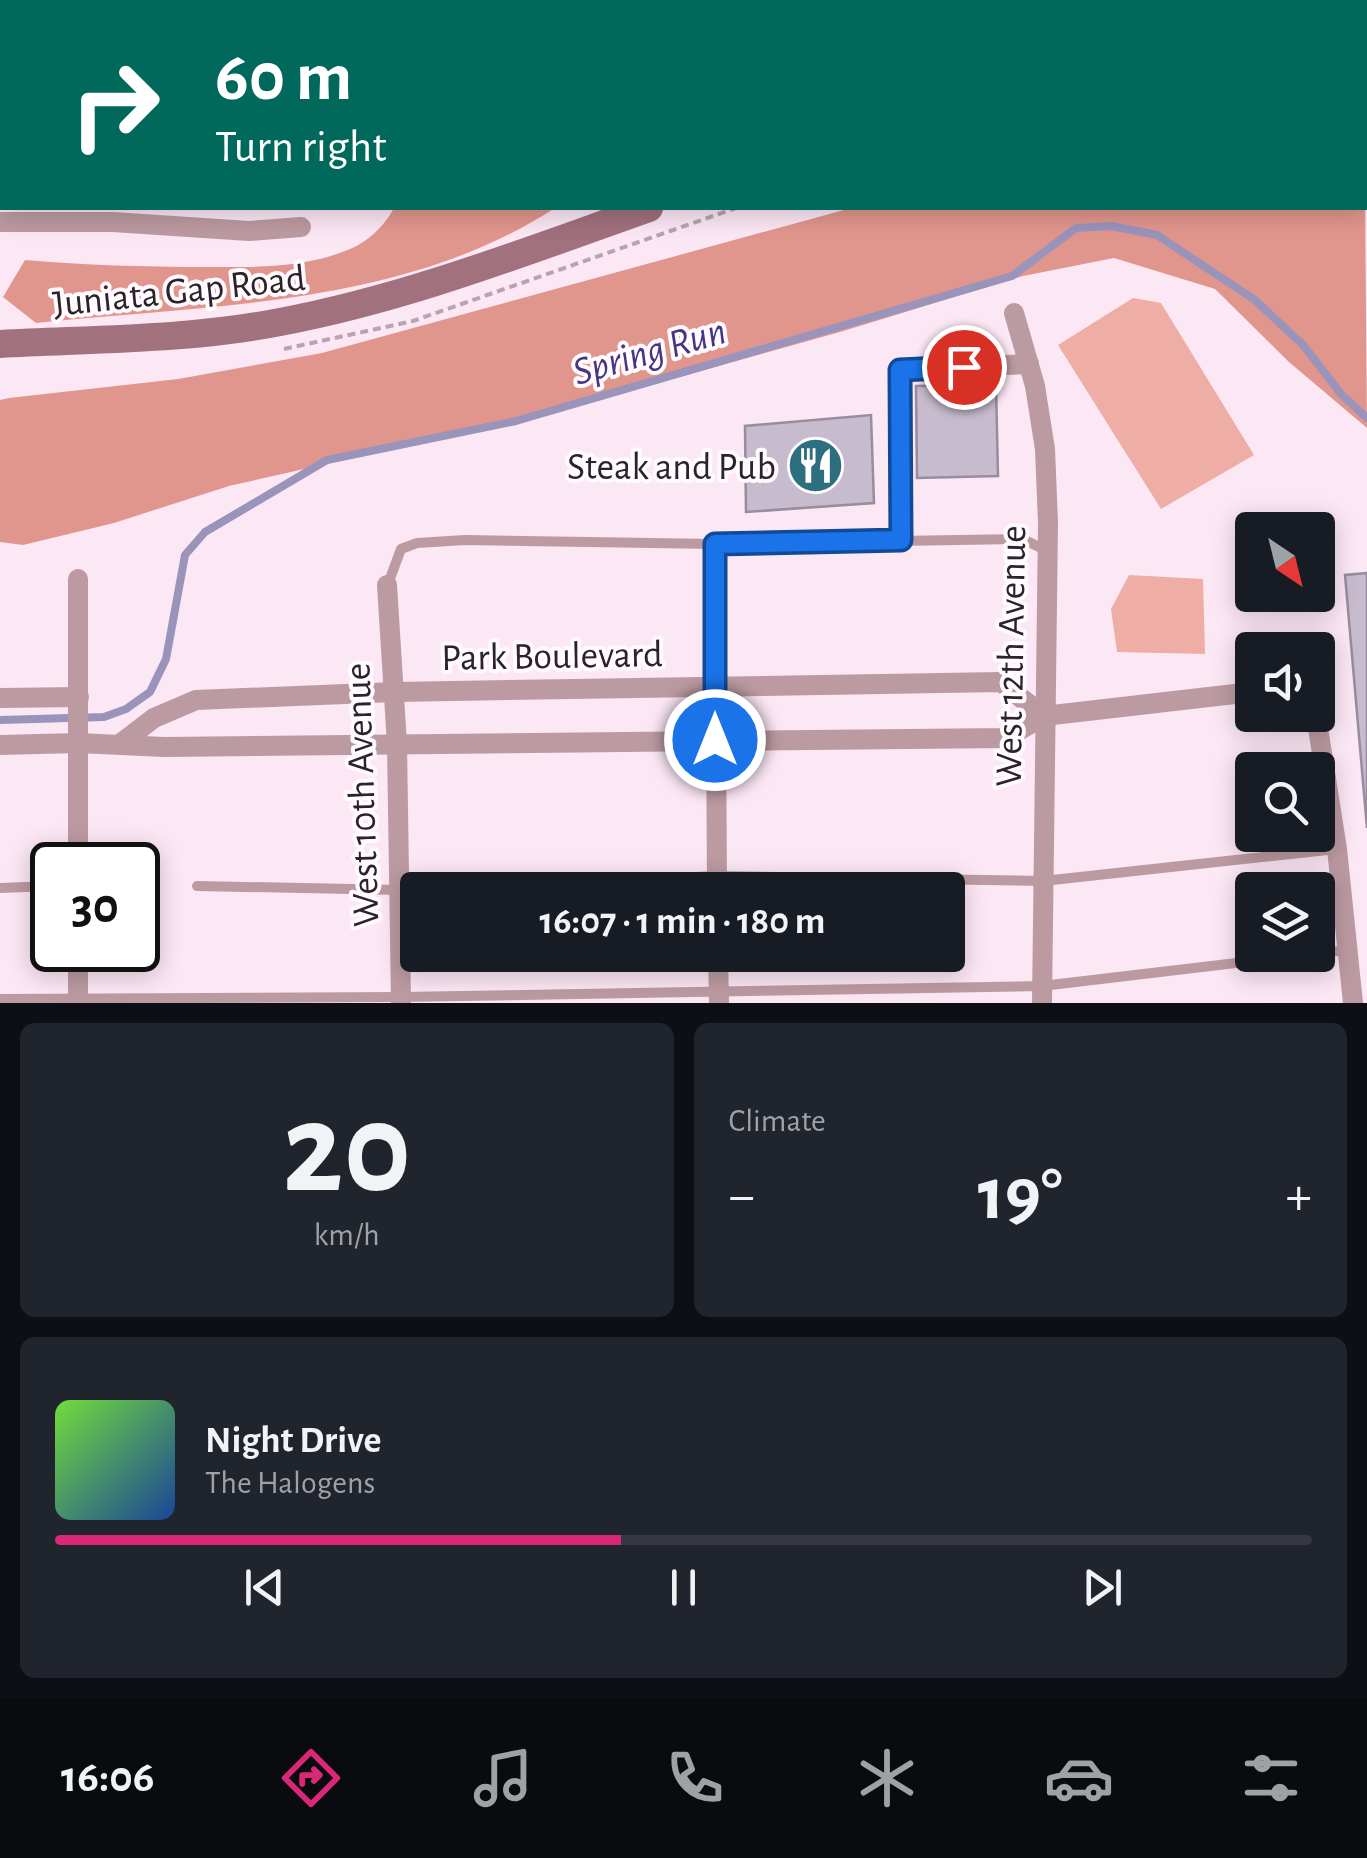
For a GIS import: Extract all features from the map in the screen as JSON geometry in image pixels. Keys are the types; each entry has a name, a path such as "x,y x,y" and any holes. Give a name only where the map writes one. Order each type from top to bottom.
{"main road":[{"name":"Juniata Gap Road","path":"0,344 184,334 278,323 413,290 643,210"}],"street":[{"path":"0,222 113,222 249,231 301,227"},
{"name":"West 12th Avenue","path":"1014,314 1029,364 1044,450 1047,552 1042,994"},
{"path":"901,540 900,370 1029,364"},
{"path":"715,544 717,872"},
{"path":"78,580 78,842"},
{"name":"West 10th Avenue","path":"388,586 400,890"},
{"name":"Park Boulevard","path":"120,744 154,718 196,700 394,692 1001,682 1044,716"},
{"path":"0,745 164,747 1006,738 1044,716 1235,694"},
{"path":"0,698 78,697"},
{"path":"1319,732 1353,1003"},
{"path":"78,972 78,1000"},
{"name":"West 10th Avenue","path":"401,972 401,1000"},
{"path":"718,972 719,997"}],"lane":[{"path":"388,586 401,549 418,543 465,540 715,544 1023,538 1047,552"},
{"path":"965,881 1042,881 1336,849"},
{"path":"197,886 400,890"},
{"path":"0,888 30,887"},
{"path":"1335,952 1349,950"},
{"path":"0,1000 1042,994 1235,965"}],"shaded area":[{"path":"393,210 551,210 497,240 435,265 304,296 36,323 3,297 25,260 278,266 332,256 363,242 381,227"},
{"path":"844,210 1365,210 1367,428 1289,362 1215,289 1114,258 1023,276 544,415 229,486 114,523 23,545 0,542 0,400 178,379 322,353"},
{"path":"1133,298 1161,303 1254,455 1161,509 1058,345"},
{"path":"1129,575 1203,579 1205,654 1117,652 1111,609"}],"building":[{"path":"996,384 998,476 917,478 916,386"},
{"path":"871,415 874,503 746,512 745,426"},
{"path":"1367,573 1367,828 1345,575"}],"waterway":[{"name":"Spring Run","path":"0,720 104,717 126,709 150,692 166,659 185,555 205,532 327,460 516,421 1012,276 1076,228 1111,226 1157,235 1255,300 1304,346 1341,394 1367,418"}],"place":[{"name":"Steak and Pub","path":"815,466"}],"route":[{"path":"715,740 715,544 901,540 900,370 964,367"}]}
